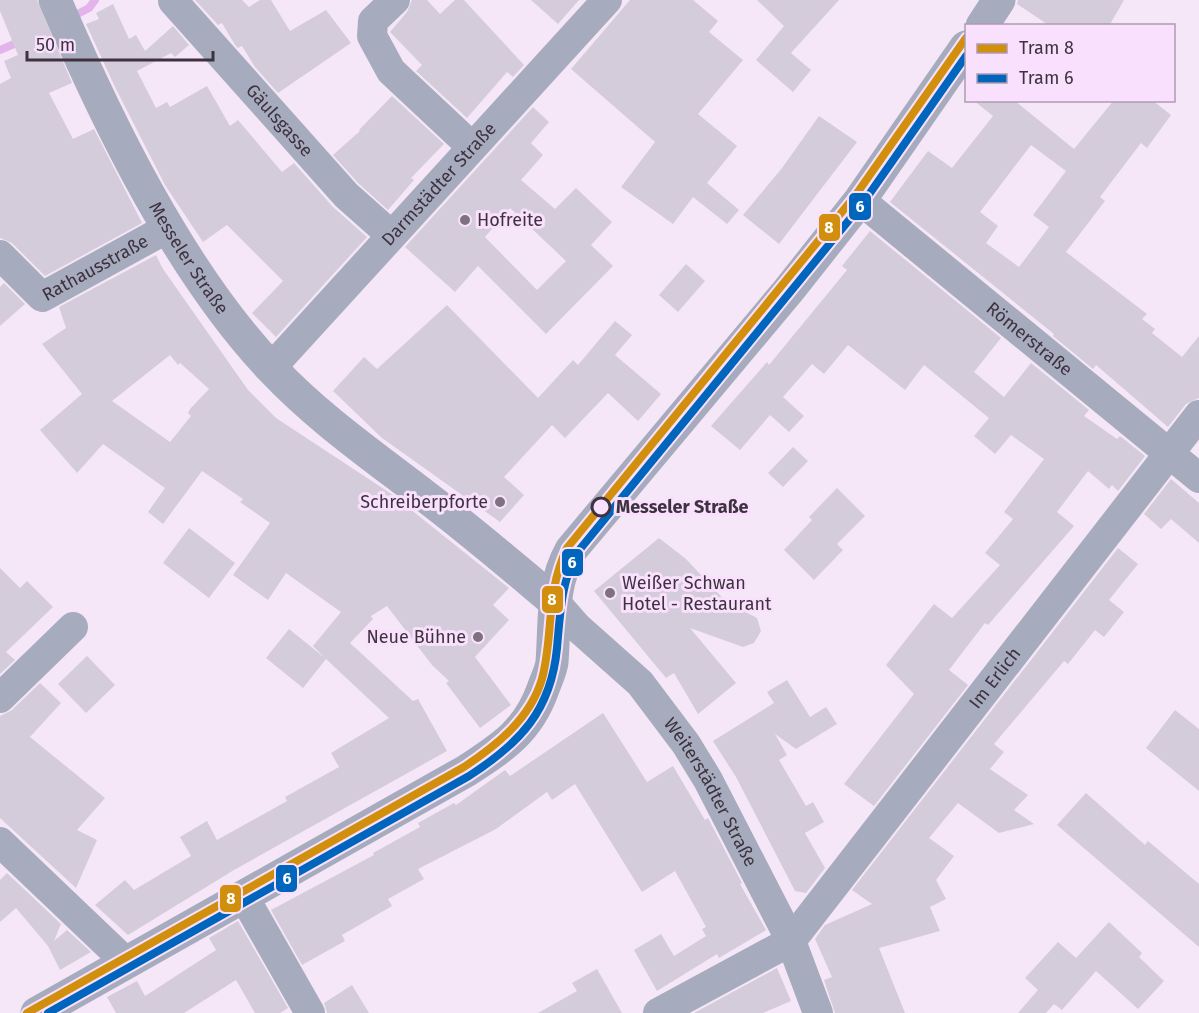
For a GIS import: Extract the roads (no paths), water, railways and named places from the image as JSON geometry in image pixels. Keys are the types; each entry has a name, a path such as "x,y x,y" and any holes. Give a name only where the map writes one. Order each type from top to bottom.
{"street":[{"path":"396,0 373,21 372,36 391,71 471,147"},
{"name":"Darmstädter Straße","path":"271,368 607,0"},
{"path":"983,24 999,0"},
{"name":"Gäulsgasse","path":"173,1 346,195 391,235"},
{"name":"Messeler Straße","path":"62,17 168,228 216,300 271,368 315,411 485,542 555,602"},
{"path":"37,1013 466,771 514,738 531,716 552,666 555,602 560,570 586,529 788,291 860,200 965,48"},
{"name":"Römerstraße","path":"860,200 1169,451 1199,478"},
{"name":"Rathausstraße","path":"0,255 42,297 168,228"},
{"name":"Im Erlich","path":"791,941 1199,415"},
{"name":"Weiterstädter Straße","path":"555,602 577,627 640,683 681,736 708,780 791,941 818,1013"},
{"path":"0,698 73,627"},
{"path":"0,842 127,963"},
{"path":"244,897 310,1013"},
{"path":"658,1013 791,941"}],"waterway":[{"path":"70,18 89,8 95,0"},
{"path":"0,50 21,41"}],"tram line":[{"name":"8","path":"27,1013 464,767 511,730 529,707 542,679 556,582 567,548 855,196 965,39"},
{"name":"6","path":"48,1013 469,776 518,738 530,723 548,690 554,670 564,588 576,554 863,203 965,57"}],"place":[{"name":"Hofreite","path":"465,220"},
{"name":"Schreiberpforte","path":"500,502"},
{"name":"Messeler Straße","path":"601,507"},
{"name":"Weißer Schwan Hotel - Restaurant","path":"610,593"},
{"name":"Neue Bühne","path":"478,637"}]}
